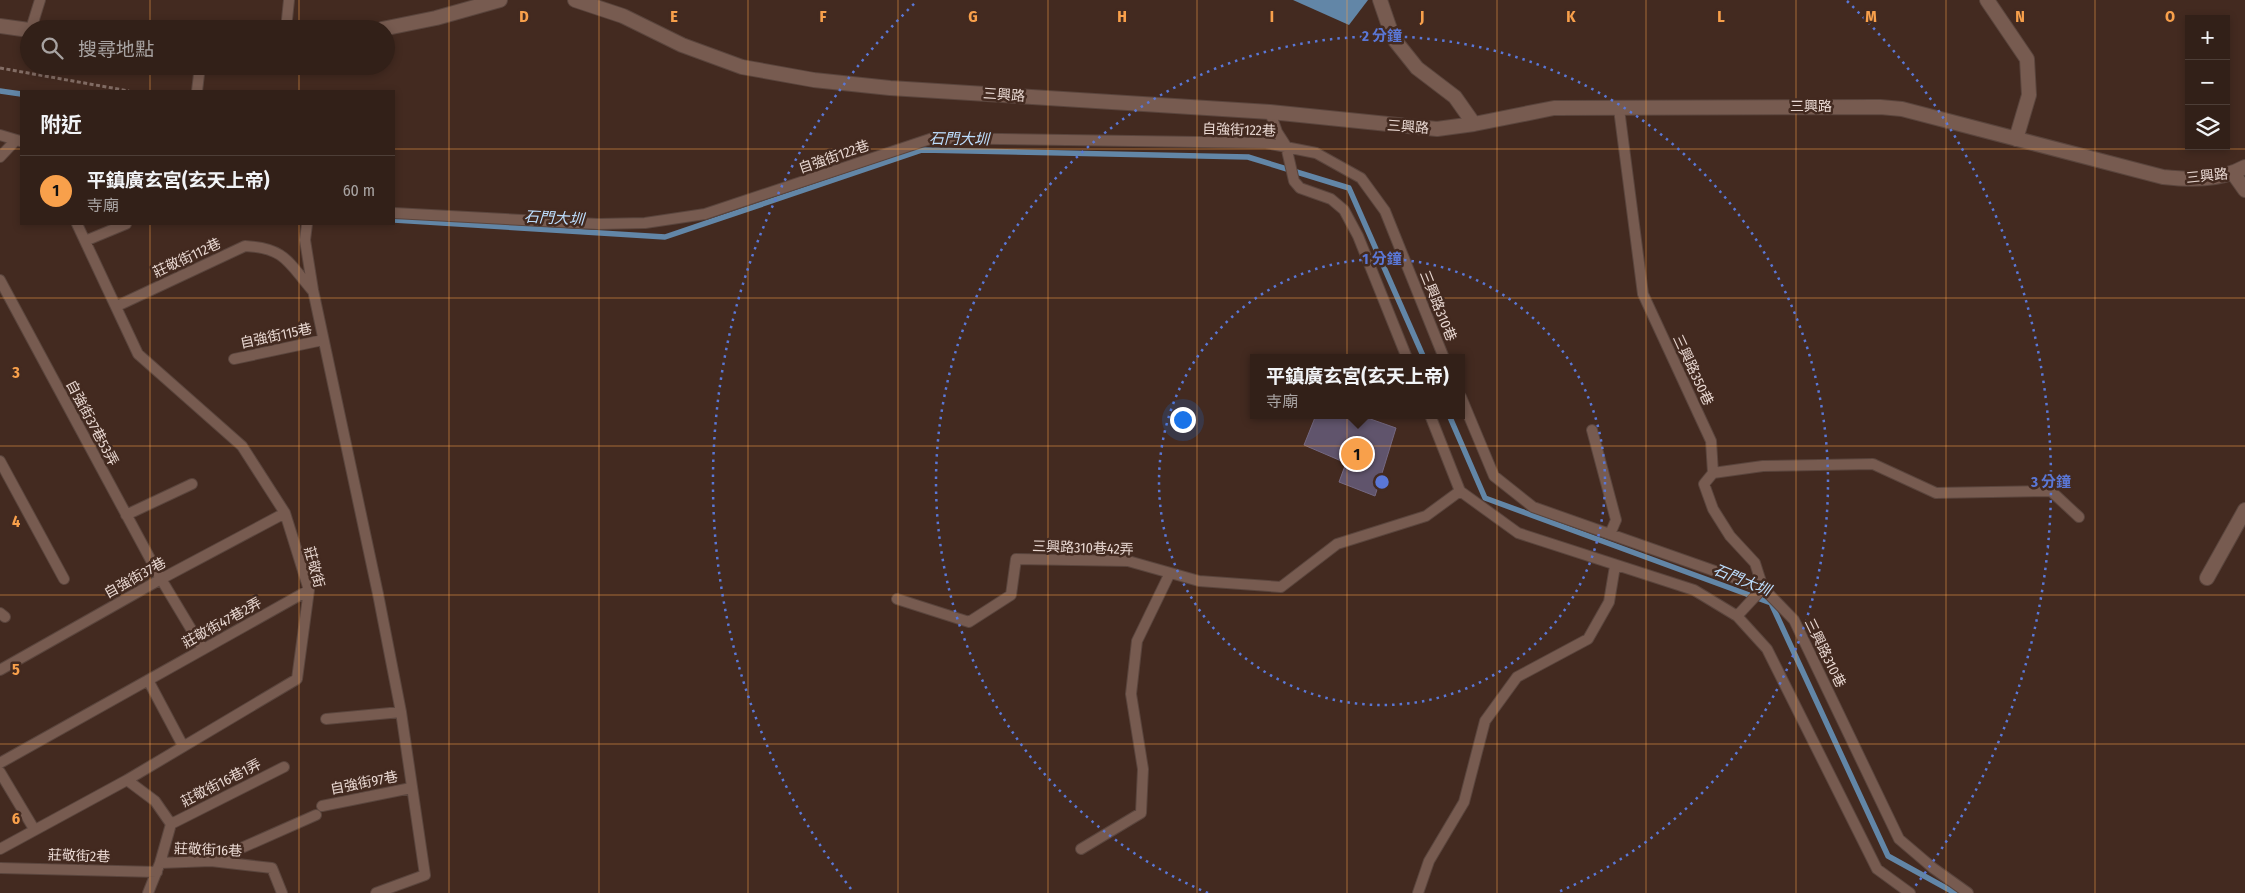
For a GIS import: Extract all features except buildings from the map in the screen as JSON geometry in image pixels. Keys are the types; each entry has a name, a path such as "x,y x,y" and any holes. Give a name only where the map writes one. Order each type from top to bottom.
{"street":[{"path":"395,26 436,18 500,0"},
{"name":"三興路","path":"575,0 623,16 682,45 742,68 814,80 890,88 1270,112 1437,129 1474,124 1554,108 1880,107 1902,109 2163,177 2201,179 2239,170"},
{"path":"1380,0 1393,38 1417,68 1454,96 1474,124"},
{"path":"1988,0 2027,58 2029,95 2016,140"},
{"path":"0,26 20,29"},
{"path":"2239,170 2245,190"},
{"path":"2207,578 2245,510"}],"lane":[{"path":"33,20 40,0"},
{"path":"287,20 289,0"},
{"path":"197,90 199,75"},
{"name":"三興路350巷","path":"1619,109 1643,294 1711,441 1713,473 1704,484 1712,509 1730,536 1754,563 1761,590"},
{"path":"1270,112 1277,132 1286,148 1293,176 1300,188 1331,199 1344,210 1358,236 1405,354"},
{"path":"0,135 19,141"},
{"name":"自強街122巷","path":"395,213 598,224 645,223 705,214 933,138 1256,143 1286,148"},
{"path":"0,157 19,141"},
{"name":"三興路310巷","path":"1286,148 1316,153 1361,178 1373,193 1385,211 1442,354"},
{"name":"莊敬街","path":"0,849 126,780 297,679 309,590 284,513 242,446 138,354 77,225"},
{"path":"85,241 124,225"},
{"path":"307,225 305,240 313,290 378,594 401,712 425,875 376,893"},
{"name":"莊敬街112巷","path":"117,306 245,246 266,247 281,254 313,290"},
{"name":"自強街37巷53弄","path":"0,280 161,579 203,649"},
{"name":"自強街115巷","path":"234,359 323,340"},
{"name":"三興路310巷","path":"1465,407 1494,476 1533,507 1761,590 1794,620 1899,839 1932,868 1968,893"},
{"path":"1432,419 1460,491 1518,533 1615,566 1694,590 1740,614 1767,649 1877,869 1910,893"},
{"path":"1592,430 1616,520 1610,534"},
{"path":"0,461 64,579"},
{"path":"1713,473 1763,466 1872,464 1936,493 2051,491 2079,517"},
{"path":"126,515 192,484"},
{"name":"三興路310巷42弄","path":"897,599 969,622 1011,595 1016,560 1128,561 1198,581 1281,587 1337,544 1426,516 1460,491"},
{"name":"自強街37巷","path":"0,670 161,579 284,513"},
{"path":"1418,893 1429,862 1464,802 1485,721 1516,677 1588,638 1609,602 1615,566"},
{"path":"1081,848 1141,813 1143,770 1131,694 1137,641 1170,573"},
{"name":"莊敬街47巷2弄","path":"0,763 309,590"},
{"path":"1740,614 1761,590"},
{"path":"148,680 184,746"},
{"path":"326,719 401,712"},
{"name":"莊敬街16巷1弄","path":"171,824 284,767"},
{"path":"0,772 34,829"},
{"name":"莊敬街16巷","path":"126,780 155,801 171,824 158,868 211,862 272,868 282,893"},
{"name":"自強街97巷","path":"322,806 411,788"},
{"path":"211,862 316,815"},
{"name":"莊敬街2巷","path":"0,868 158,868"},
{"path":"148,893 158,868"}],"path":[{"path":"0,68 20,72"},
{"path":"39,75 123,90"}],"water":[{"path":"1293,0 1368,0 1349,25"}],"waterway":[{"name":"石門大圳","path":"0,91 20,94"},
{"name":"石門大圳","path":"395,220 665,237 922,150 1248,157 1349,188 1422,354"},
{"name":"石門大圳","path":"1451,419 1485,498 1771,603 1888,856 1955,893"}],"place":[{"name":"平鎮廣玄宮(玄天上帝)","path":"1357,454"}]}
